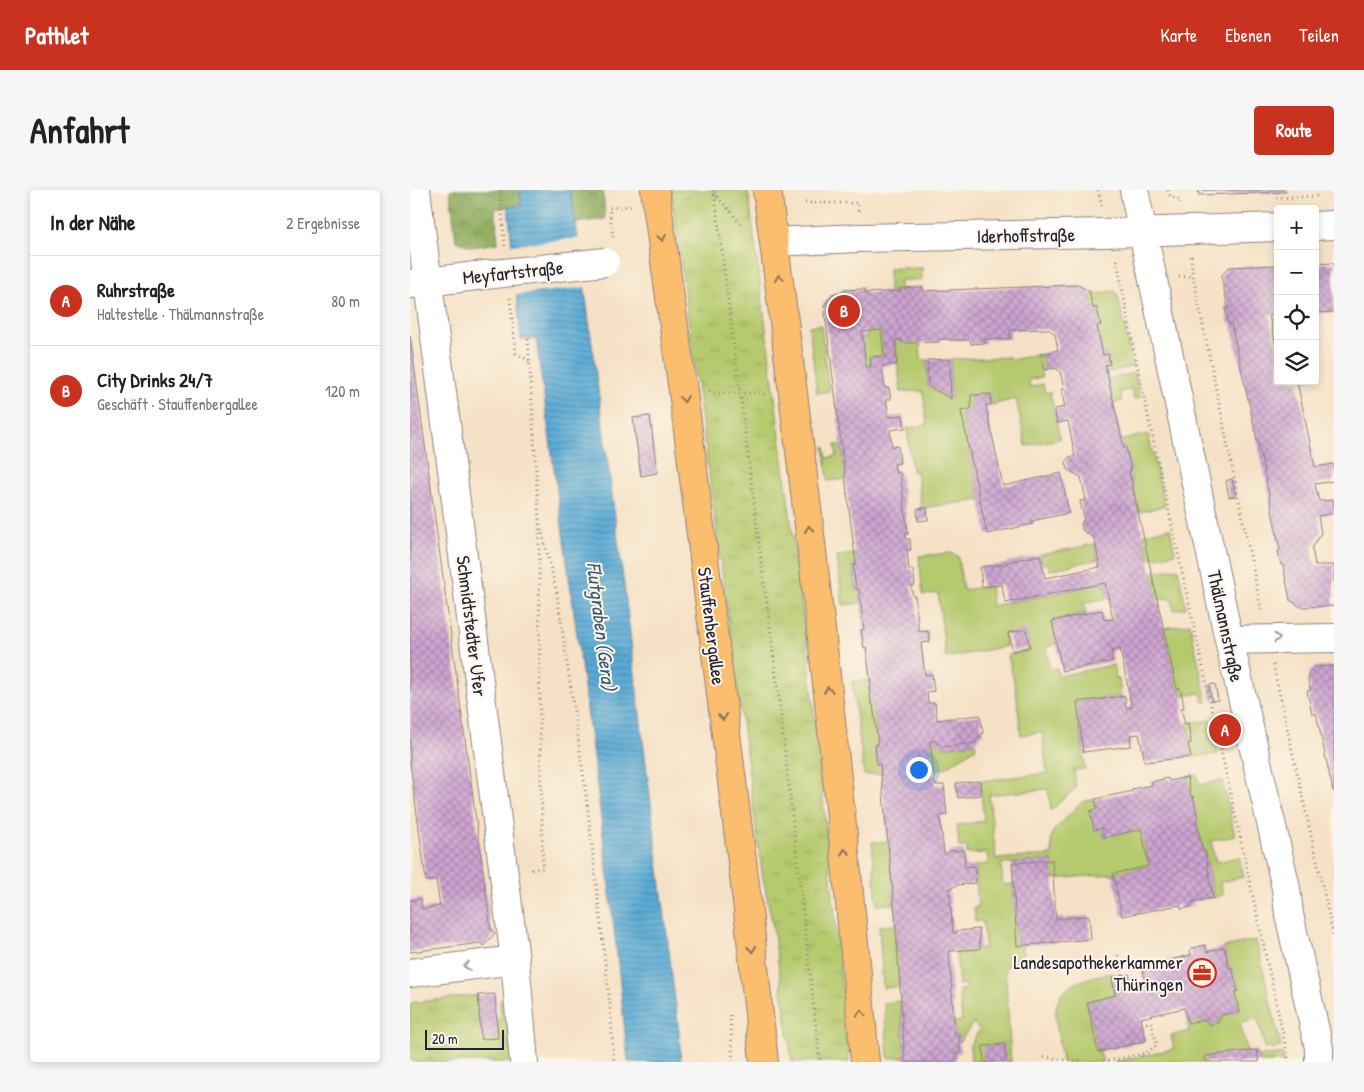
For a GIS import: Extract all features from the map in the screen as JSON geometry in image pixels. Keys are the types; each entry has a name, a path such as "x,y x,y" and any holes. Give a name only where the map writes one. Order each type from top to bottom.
{"main road":[{"name":"Stauffenbergallee","path":"655,190 683,391 747,901 764,1062"},
{"path":"767,190 825,662 859,995 864,1062"}],"street":[{"name":"Schmidtstedter Ufer","path":"416,190 419,283 504,874 515,960 524,1062"},
{"name":"Thälmannstraße","path":"1134,190 1229,640 1286,888 1289,914 1319,1048 1319,1062"},
{"path":"1319,226 1334,225"},
{"name":"Iderhoffstraße","path":"774,242 1274,227"},
{"name":"Meyfartstraße","path":"419,283 611,261"},
{"path":"1229,640 1334,638"},
{"path":"410,973 515,960"}],"path":[{"path":"1098,190 1103,211 1105,257 1117,260 1136,356 1289,1062"},
{"path":"1168,190 1170,196 1181,201 1193,264 1193,276 1268,638 1334,938"},
{"path":"714,191 751,234 774,242"},
{"path":"714,191 779,700 820,1062"},
{"path":"805,203 846,203"},
{"path":"613,233 610,208 621,206"},
{"path":"504,874 542,868 539,519 528,339"},
{"path":"683,391 702,388 715,393 759,393 794,402"},
{"path":"539,519 557,592 584,783 610,1005 614,1062"},
{"path":"1118,955 1123,975"},
{"path":"1103,1062 1146,1052 1157,1045 1152,1022 1142,1024"},
{"path":"1044,1057 1080,1062"}],"green space":[{"path":"450,190 520,190 521,205 495,209 498,243 472,247 456,241"},
{"path":"570,190 603,190 605,219 576,223"},
{"path":"671,190 748,190 808,653 849,1062 792,1062 773,927 762,872"},
{"path":"889,268 922,268 922,280 900,280 900,291 889,292"},
{"path":"1115,291 1118,296 1133,366 1107,373 1105,365 1110,363 1108,354 1103,355 1097,326 1101,325 1098,308 1093,308 1090,295"},
{"path":"821,325 829,391 817,393 809,326"},
{"path":"881,330 884,356 870,357 871,367 866,367 862,338 866,337 866,332"},
{"path":"895,340 920,342 921,360 927,360 928,386 951,399 950,359 1010,357 1011,360 1041,354 1045,370 1040,371 1042,377 1029,380 1030,387 1043,384 1045,393 1050,392 1060,439 1026,446 1016,399 991,405 990,394 971,395 971,409 961,412 980,500 921,508 917,471 912,471 907,428 927,425 923,391 901,392"},
{"path":"1135,373 1140,397 1134,399 1131,389 1120,392 1122,401 1113,404 1108,379"},
{"path":"1148,434 1165,506 1139,512 1129,471 1131,470 1126,448 1124,448 1122,440"},
{"path":"835,445 841,445 846,479 828,481 824,446 827,458 837,456"},
{"path":"1170,528 1175,553 1149,559 1144,534"},
{"path":"1095,544 1098,559 1050,570 1048,563 1042,564 1040,555"},
{"path":"951,553 958,556 963,590 990,586 992,606 1105,583 1108,598 1084,603 1086,613 1052,621 1057,644 1046,647 1050,669 1057,668 1059,676 1113,665 1116,679 1119,679 1121,696 1077,702 1085,769 1074,770 1076,788 1051,810 1048,789 989,795 996,859 1052,855 1051,838 1054,830 1082,802 1095,799 1097,809 1090,811 1102,828 1104,837 1141,829 1149,866 1113,874 1053,879 1052,860 1001,864 1003,885 1013,884 1017,945 1023,945 1024,964 1005,966 1011,1062 1006,1062 1004,1044 984,1046 984,1062 971,1062 970,1045 980,1029 973,1023 959,1043 959,1036 955,1036 954,1022 962,1021 959,990 966,989 966,984 959,985 956,951 985,948 983,921 975,922 974,908 978,907 975,866 988,864 987,853 967,854 967,847 959,847 957,825 984,821 980,781 1047,773 1042,732 1021,735 1016,691 1008,655 1030,650 1026,630 1004,634 1007,646 946,658 938,593 923,595 919,556"},
{"path":"855,554 856,565 853,566 856,589 859,589 861,603 843,605 837,556"},
{"path":"1178,568 1186,608 1174,610 1171,598 1158,600 1152,573"},
{"path":"1190,624 1207,702 1203,702 1201,693 1182,696 1180,688 1177,689 1164,628"},
{"path":"870,680 871,686 869,687 878,745 875,745 877,764 880,764 881,774 864,775 852,682"},
{"path":"1211,720 1218,754 1191,757 1188,744 1191,743 1188,723"},
{"path":"930,741 935,741 943,747 975,743 976,748 945,768 933,770"},
{"path":"1197,775 1200,785 1222,780 1235,836 1211,841 1216,862 1239,857 1244,877 1220,882 1223,895 1213,898 1205,851 1203,851 1196,820 1198,819 1187,777"},
{"path":"888,841 894,904 877,905 872,842"},
{"path":"896,925 900,987 883,988 879,926"},
{"path":"1256,940 1281,1047 1265,1049 1258,1019 1240,1022 1247,1051 1206,1062 1114,1062 1174,1049 1171,1036 1189,1031 1188,1023 1204,1020 1210,1025 1218,1023 1222,1015 1239,1012 1235,992 1238,991 1229,968 1224,947"},
{"path":"1113,973 1118,977 1112,979 1115,995 1087,1002 1098,1052 1100,1052 1103,1062 1062,1062 1056,1011 1062,994 1069,987 1086,979"},
{"path":"478,995 481,1039 498,1038 497,1019 501,1019 500,999 507,1004 513,1062 410,1062 410,1003"},
{"path":"900,1001 905,1057 888,1058 884,1003"},
{"path":"1282,1053 1284,1062 1259,1062 1258,1056"}],"water":[{"name":"Flutgraben (Gera)","path":"520,190 570,190 625,593 679,1032 681,1062 628,1062 609,881 536,339 521,339 508,207 521,205"}],"pier":[{"path":"581,238 587,287 515,295 510,245"}],"building":[{"path":"1198,190 1286,190 1286,192 1199,195"},
{"path":"1334,263 1334,312 1319,313 1319,264"},
{"path":"1274,265 1274,315 1269,315 1274,337 1274,385 1298,385 1315,467 1334,464 1334,481 1315,484 1319,501 1334,500 1334,513 1318,516 1321,533 1312,548 1315,565 1334,565 1334,606 1301,607 1290,600 1283,565 1281,565 1278,551 1280,550 1265,475 1231,323 1229,324 1225,308 1228,308 1221,276 1229,267"},
{"path":"1078,285 1089,291 1093,308 1097,308 1101,325 1097,326 1103,355 1108,354 1110,364 1105,365 1124,448 1126,448 1131,470 1129,471 1177,689 1180,688 1182,696 1184,708 1181,708 1185,724 1188,723 1191,743 1188,744 1191,757 1145,762 1139,734 1130,735 1131,746 1083,752 1077,702 1125,696 1126,708 1132,707 1120,649 1111,651 1113,661 1062,671 1052,621 1102,610 1104,620 1113,619 1105,583 1005,603 1002,585 982,587 980,567 1007,564 1007,562 1040,555 1045,578 1100,567 1094,538 1083,531 1081,524 1084,519 1080,501 1086,500 1081,477 1068,470 1066,462 1069,457 1075,456 1068,421 1057,423 1054,409 1065,407 1061,390 1064,389 1060,371 1054,368 1045,370 1041,354 1058,350 1055,334 1048,329 1010,330 1010,339 985,339 986,343 971,344 970,340 939,339 939,342 902,343 902,340 895,340 897,364 882,366 885,388 889,388 891,399 886,399 889,417 903,415 905,428 890,430 892,447 898,446 900,463 894,464 896,473 900,472 908,534 905,534 906,539 910,539 911,550 907,550 909,570 913,569 915,585 911,586 913,596 915,596 919,632 928,631 930,642 921,643 925,675 932,674 934,691 927,692 928,703 935,703 937,720 980,715 983,733 975,743 943,747 935,741 930,741 935,785 944,785 947,815 940,816 944,854 946,855 950,851 964,850 965,867 975,866 976,883 958,885 949,889 953,933 957,933 956,931 979,929 980,949 949,951 955,1036 959,1036 960,1053 956,1053 956,1062 905,1062 895,914 880,764 877,764 875,745 878,745 873,704 871,704 869,686 871,686 866,647 864,648 861,630 864,630 859,589 856,589 853,565 856,565 824,305 832,294 843,293 843,290 865,289 865,293 900,291 900,288 923,287 923,291","holes":["881,330 884,356 870,357 871,367 866,367 862,332"]},
{"path":"410,335 491,930 495,933 484,946 481,943 410,952 410,900 421,899 422,909 440,906 436,880 426,881 410,762"},
{"path":"950,359 951,399 928,386 927,360"},
{"path":"991,394 991,405 986,406 1003,486 1061,473 1069,513 1032,521 1033,524 987,534 961,411 971,409 971,395"},
{"path":"650,416 657,473 641,476 633,418"},
{"path":"1232,479 1236,496 1229,497 1226,481"},
{"path":"927,508 928,520 918,521 917,509"},
{"path":"1026,629 1030,647 1013,651 1008,633"},
{"path":"1334,666 1333,791 1316,713 1312,714 1307,691 1311,690 1308,680 1309,673 1314,667"},
{"path":"1215,684 1218,700 1212,701 1209,685"},
{"path":"1187,777 1198,819 1196,820 1203,851 1205,850 1213,898 1192,902 1193,906 1181,909 1180,905 1122,916 1113,874 1149,866 1141,829 1104,838 1102,828 1094,830 1090,811 1097,809 1095,799 1133,791 1132,789 1152,785 1151,782 1168,778 1169,781"},
{"path":"980,781 981,795 958,798 956,783"},
{"path":"1052,860 1056,919 1089,916 1091,939 1017,946 1012,863"},
{"path":"1205,945 1207,952 1224,947 1229,968 1232,967 1238,991 1235,992 1239,1012 1222,1015 1218,1023 1210,1025 1204,1020 1188,1023 1184,1008 1141,1018 1146,1041 1098,1052 1087,1002 1115,995 1112,978 1129,974 1131,984 1145,981 1142,967 1191,955 1190,949"},
{"path":"495,994 498,1038 481,1039 478,995"},
{"path":"1004,1044 1006,1062 984,1062 983,1046"},
{"path":"1257,1050 1259,1062 1206,1062 1205,1056"}],"place":[{"name":"City Drinks 24/7","path":"844,311"},
{"name":"Ruhrstraße","path":"1225,730"},
{"name":"Landesapothekerkammer Thüringen","path":"1202,973"}]}
